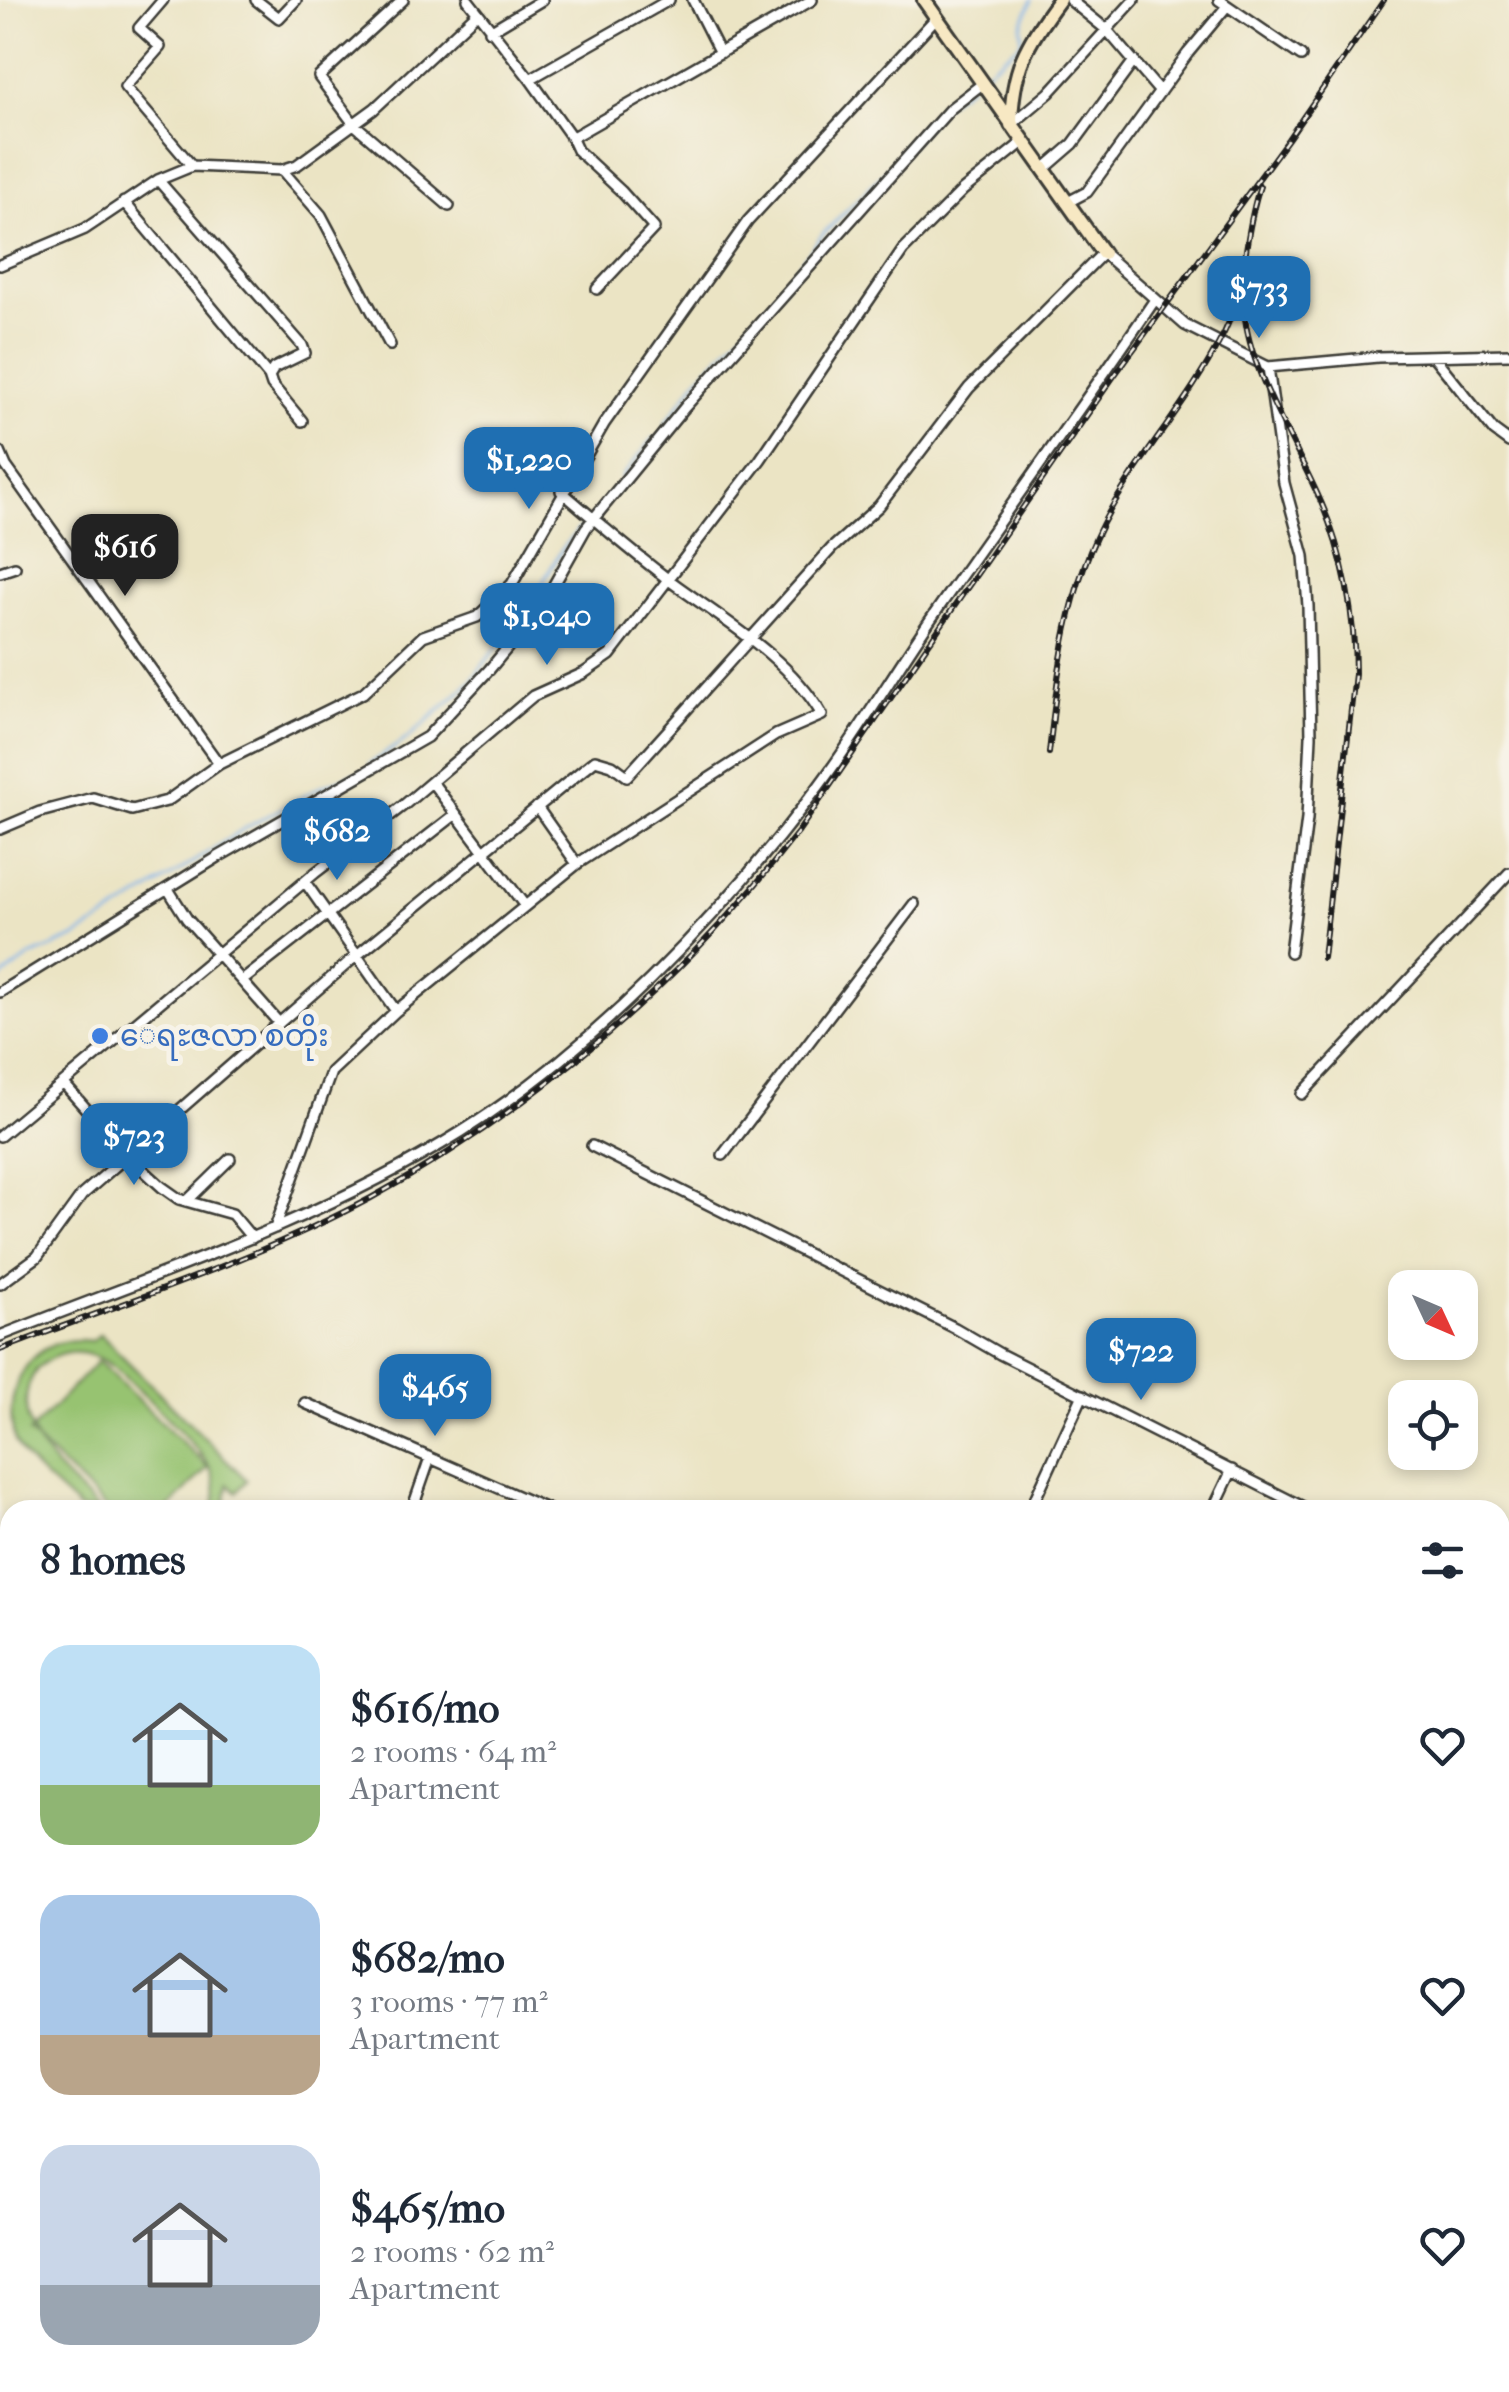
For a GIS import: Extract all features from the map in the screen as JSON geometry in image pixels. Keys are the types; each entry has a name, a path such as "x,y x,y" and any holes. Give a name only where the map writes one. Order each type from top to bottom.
{"street":[{"path":"162,0 139,28 160,47 125,87 192,166"},
{"path":"256,0 279,18 296,0"},
{"path":"403,0 318,77 354,124 449,206"},
{"path":"468,0 530,79 577,150 621,190 654,228 597,289"},
{"path":"490,32 542,0"},
{"path":"530,79 669,0"},
{"path":"693,0 720,52"},
{"path":"571,138 812,0"},
{"path":"924,0 1102,253 1186,325 1268,368 1378,357 1509,354"},
{"path":"1011,124 1016,71 1040,25 1059,0"},
{"path":"1070,0 1106,30 1160,92"},
{"path":"1011,124 1049,93 1134,0"},
{"path":"1066,204 1087,192 1223,3 1301,56"},
{"path":"0,265 85,229 158,180 192,166 282,170 296,166 354,124 477,13"},
{"path":"0,829 40,812 93,798 132,810 166,801 220,764 363,693 423,636 477,617 512,584 604,424 748,221 937,17"},
{"path":"1042,170 1073,144 1134,61"},
{"path":"0,992 218,857 427,737 542,606 595,520 762,318 950,109 982,84"},
{"path":"0,1136 534,696 610,656 760,460 903,250 963,190 1023,142"},
{"path":"282,170 321,215 390,345"},
{"path":"158,180 302,345 305,353 274,368 269,376"},
{"path":"124,202 302,421"},
{"path":"0,1284 37,1258 82,1195 356,956 595,760 612,765 627,776 832,548 879,506 969,388 1102,253"},
{"path":"0,1336 158,1278 315,1212 463,1131 574,1049 635,995 706,920 812,796 1154,301"},
{"path":"1434,357 1494,431 1509,442"},
{"path":"1268,368 1284,482 1304,556 1308,606 1311,736 1307,818 1290,952"},
{"path":"0,452 6,466 220,764"},
{"path":"275,1228 331,1072 396,1011 577,864 776,734 822,714 804,690 750,638 670,581 562,492"},
{"path":"0,572 15,566"},
{"path":"432,782 525,906"},
{"path":"537,808 577,864"},
{"path":"242,981 456,814"},
{"path":"1302,1094 1509,873"},
{"path":"305,882 396,1011"},
{"path":"168,890 187,919 279,1023"},
{"path":"723,1154 914,904"},
{"path":"64,1084 129,1157 162,1187 187,1200 232,1214 252,1238"},
{"path":"592,1146 1290,1500"},
{"path":"187,1200 230,1159"},
{"path":"1035,1500 1083,1396"},
{"path":"306,1403 525,1500"},
{"path":"415,1500 430,1458"},
{"path":"1218,1500 1232,1470"}],"green space":[{"path":"100,1334 247,1480 237,1492 228,1484 226,1500 214,1500 213,1476 192,1444 122,1375 107,1363 79,1353 53,1357 37,1369 28,1389 26,1409 41,1447 89,1500 69,1500 36,1469 15,1441 12,1420 17,1382 38,1354 53,1345 71,1340 92,1341"},
{"path":"98,1361 208,1467 177,1500 98,1500 29,1433"}],"waterway":[{"path":"983,73 1022,42 1021,27 1032,0"},
{"path":"665,424 698,379 766,308 823,234 901,156 945,103 971,85"},
{"path":"621,478 654,438"},
{"path":"370,764 409,737 470,683 581,527"},
{"path":"0,979 31,956 74,938 242,830 320,787 355,774"}],"railway":[{"path":"0,1350 281,1242 371,1198 491,1124 548,1082 656,990 753,887 798,832 1114,376 1288,139 1384,0"},
{"path":"1049,753 1061,660 1083,569 1109,512 1224,333 1237,296 1260,186"},
{"path":"1244,280 1245,318 1257,365 1329,522 1347,586 1353,631 1355,674 1323,958"}],"place":[{"name":"ေရႊဇလာ စတိုး","path":"100,1036"}]}
